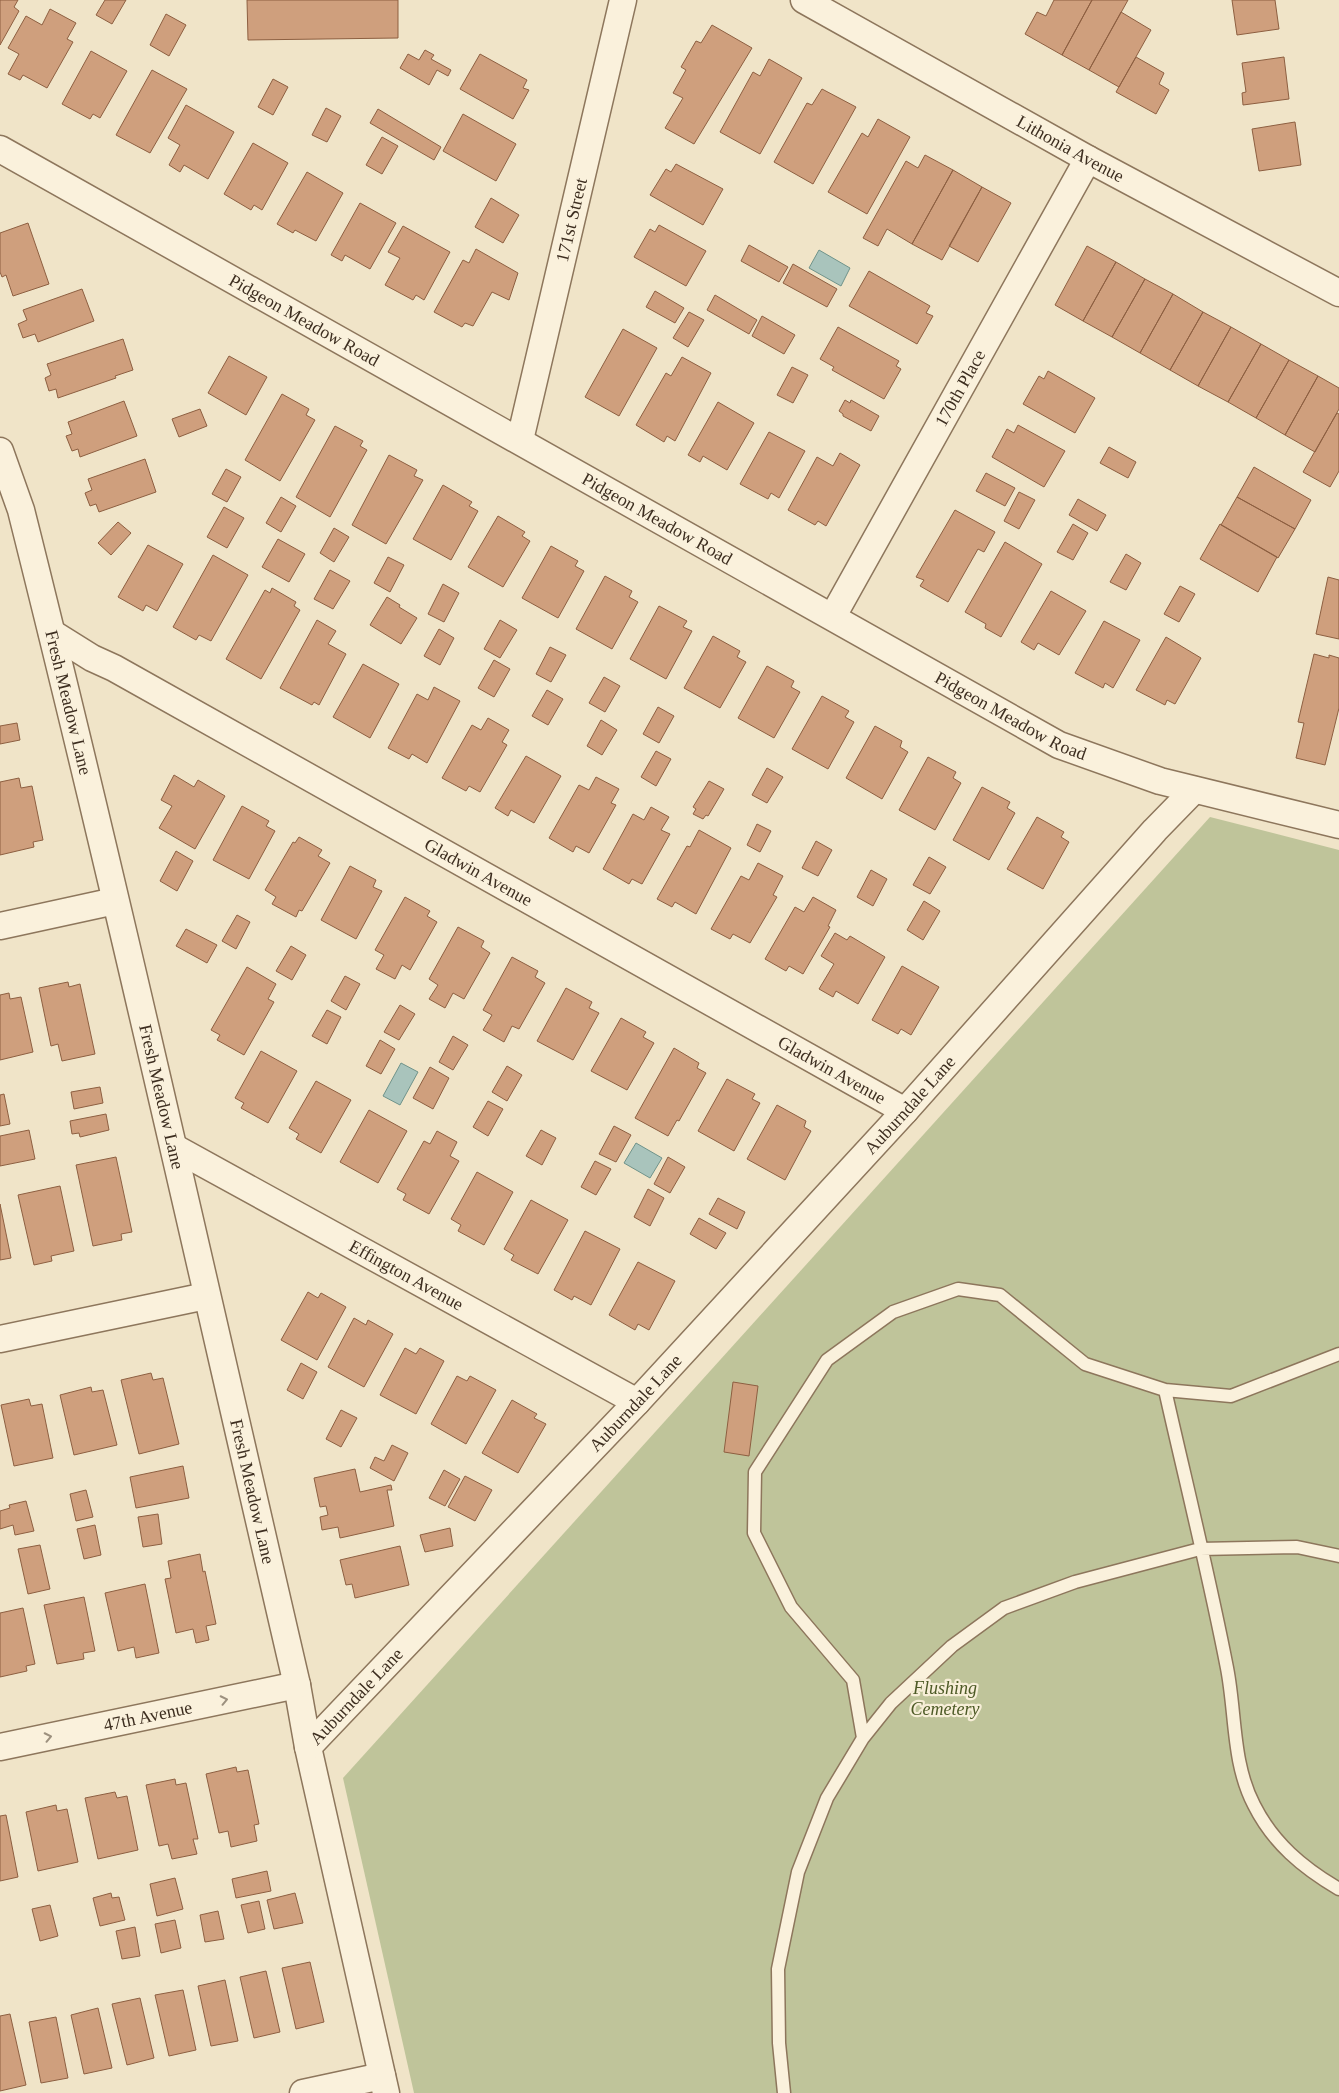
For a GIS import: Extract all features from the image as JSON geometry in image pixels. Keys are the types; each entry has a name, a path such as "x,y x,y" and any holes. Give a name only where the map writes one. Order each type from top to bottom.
{"street":[{"name":"171st Street","path":"520,440 623,0"},
{"name":"Lithonia Avenue","path":"804,0 1088,159 1339,293"},
{"name":"Pidgeon Meadow Road","path":"0,149 1059,745 1194,790 1339,824"},
{"name":"170th Place","path":"832,616 1088,159"},
{"name":"Fresh Meadow Lane","path":"0,451 11,512 52,633 174,1148 206,1296 297,1685 308,1747"},
{"name":"Gladwin Avenue","path":"52,633 92,658 123,673 905,1111"},
{"name":"Auburndale Lane","path":"384,2085 308,1747 637,1402 905,1111 1155,830 1194,790"},
{"path":"0,926 115,901"},
{"name":"Effington Avenue","path":"174,1148 637,1402"},
{"path":"0,1339 206,1296"},
{"name":"47th Avenue","path":"0,1747 297,1685"},
{"path":"303,2093 384,2085"}],"lane":[{"path":"863,1738 853,1680 791,1606 754,1533 754,1472 827,1360 893,1312 958,1289 1000,1295 1085,1364 1165,1390 1231,1396 1339,1354"},
{"path":"1165,1390 1228,1670 1243,1778 1253,1804 1266,1827 1283,1848 1302,1865 1339,1889"},
{"path":"784,2093 779,2043 778,1970 798,1872 827,1798 863,1738 891,1702 946,1652 1004,1608 1075,1582 1200,1549 1297,1547 1339,1556"}],"green space":[{"name":"Flushing Cemetery","path":"1210,817 1339,850 1339,2093 414,2093 343,1778"}],"water":[{"path":"819,250 850,268 841,286 809,268"},
{"path":"401,1063 418,1072 400,1105 383,1096"},
{"path":"636,1143 662,1158 650,1178 624,1163"}],"building":[{"path":"0,0 18,0 14,7 19,11 0,45"},
{"path":"105,0 126,0 112,24 96,15"},
{"path":"247,0 398,0 398,38 248,40"},
{"path":"1054,0 1092,0 1062,55 1025,34 1037,12 1046,16"},
{"path":"1092,0 1128,0 1089,70 1062,55"},
{"path":"1232,0 1275,0 1279,29 1237,35"},
{"path":"50,9 76,23 67,39 73,42 47,88 23,75 20,80 8,74 19,54 8,48 26,16 42,25"},
{"path":"1121,12 1151,30 1119,87 1089,70"},
{"path":"166,14 186,25 169,56 150,45"},
{"path":"712,25 752,48 694,144 665,128 683,98 673,93 686,70 681,67 696,41 701,43"},
{"path":"425,50 434,55 431,59 451,70 448,76 437,70 429,85 400,68 408,54 419,60"},
{"path":"91,51 127,71 100,118 93,114 90,119 62,104"},
{"path":"480,54 527,80 523,88 529,90 513,119 460,89"},
{"path":"1136,57 1164,73 1159,84 1169,90 1156,114 1116,92"},
{"path":"1284,57 1289,99 1243,105 1242,93 1246,92 1242,63"},
{"path":"769,59 802,78 760,154 720,132 753,72 760,76"},
{"path":"152,70 187,89 150,153 116,135"},
{"path":"273,79 288,87 273,115 258,107"},
{"path":"822,89 856,107 813,184 774,162 807,103 812,105"},
{"path":"186,105 234,132 208,179 184,165 180,172 169,165 180,145 168,138"},
{"path":"326,108 341,116 327,142 312,135"},
{"path":"378,109 441,147 434,160 370,123"},
{"path":"463,114 516,144 496,181 443,151"},
{"path":"878,119 910,137 867,214 828,192 862,133 868,137"},
{"path":"1295,122 1301,165 1259,171 1252,129"},
{"path":"382,137 398,146 382,174 366,165"},
{"path":"253,143 288,163 262,210 254,205 251,210 224,194"},
{"path":"925,155 953,170 912,244 887,229 878,246 863,238 906,161 918,168"},
{"path":"676,164 723,189 703,225 650,195 666,169 671,172"},
{"path":"953,170 982,187 942,260 912,244"},
{"path":"307,172 343,193 316,241 295,230 293,233 277,224"},
{"path":"982,187 1011,203 978,262 949,246"},
{"path":"491,198 519,215 503,243 475,227"},
{"path":"360,203 396,223 370,269 345,255 342,261 331,255"},
{"path":"28,223 49,284 13,296 6,275 2,277 0,272 0,233"},
{"path":"659,225 706,251 686,286 634,257 650,229 655,232"},
{"path":"403,226 450,252 424,300 416,295 413,300 385,285 400,258 388,252"},
{"path":"749,245 788,267 779,282 741,261"},
{"path":"1087,246 1116,262 1083,321 1055,305"},
{"path":"476,249 518,273 509,300 492,292 473,326 465,323 462,327 434,312 463,260 469,263"},
{"path":"1116,262 1145,279 1112,337 1083,321"},
{"path":"793,264 837,289 827,307 783,283"},
{"path":"869,271 930,306 926,313 933,316 917,344 849,306"},
{"path":"1145,279 1173,294 1140,353 1112,337"},
{"path":"82,289 94,321 38,342 35,334 23,338 18,324 27,320 23,310"},
{"path":"655,291 684,308 675,323 646,307"},
{"path":"1173,294 1203,312 1170,370 1140,353"},
{"path":"715,295 757,320 749,334 707,310"},
{"path":"689,312 704,320 688,347 673,338"},
{"path":"1203,312 1231,327 1198,386 1170,370"},
{"path":"762,316 795,335 784,354 752,336"},
{"path":"838,327 899,361 896,366 901,369 884,399 832,370 834,367 820,359"},
{"path":"1231,327 1261,344 1228,402 1198,386"},
{"path":"623,329 657,348 619,416 585,397"},
{"path":"123,339 133,370 115,376 116,378 58,398 56,389 49,391 45,378 51,375 47,364"},
{"path":"1261,344 1289,360 1256,418 1228,402"},
{"path":"229,356 267,377 246,415 208,393"},
{"path":"682,357 711,373 675,441 667,436 664,442 636,425 666,373 671,376"},
{"path":"1289,360 1318,376 1285,435 1256,418"},
{"path":"792,367 808,375 793,403 777,395"},
{"path":"1048,371 1095,398 1075,433 1023,404 1039,376 1044,379"},
{"path":"1318,376 1339,388 1339,409 1315,452 1285,435"},
{"path":"282,394 309,409 306,415 315,420 280,481 245,460"},
{"path":"845,400 850,403 851,400 879,416 871,431 843,416 839,411"},
{"path":"124,401 137,436 80,457 78,449 72,451 66,436 72,434 68,422"},
{"path":"718,402 754,423 727,470 703,456 700,462 688,455"},
{"path":"200,409 207,426 179,437 172,419"},
{"path":"1337,413 1339,414 1339,471 1330,487 1303,472"},
{"path":"1018,425 1065,451 1044,487 992,457 1007,429 1014,433"},
{"path":"335,426 363,441 360,446 367,450 330,517 296,497"},
{"path":"769,432 805,451 779,498 771,493 768,499 740,484"},
{"path":"1109,447 1136,462 1128,478 1100,463"},
{"path":"840,453 860,465 826,526 818,521 815,525 788,510 817,457 833,466"},
{"path":"389,455 417,470 414,476 423,480 386,544 352,525"},
{"path":"145,459 156,492 99,512 96,504 90,506 85,493 92,490 88,479"},
{"path":"1254,467 1311,500 1295,529 1237,497"},
{"path":"226,469 241,477 227,502 212,494"},
{"path":"986,473 1015,488 1005,506 976,491"},
{"path":"443,485 472,502 469,506 478,511 451,560 413,539"},
{"path":"1019,492 1035,500 1019,529 1004,521"},
{"path":"281,497 296,506 281,532 266,523"},
{"path":"1237,497 1295,529 1278,558 1221,525"},
{"path":"1078,499 1106,515 1097,531 1069,515"},
{"path":"224,507 244,518 227,548 207,537"},
{"path":"955,510 995,532 984,552 978,549 948,602 920,586 924,580 916,577"},
{"path":"498,516 525,532 522,536 530,541 503,587 468,567"},
{"path":"118,522 131,533 111,555 98,543"},
{"path":"1073,524 1088,533 1073,560 1057,552"},
{"path":"1220,524 1277,557 1258,592 1200,559"},
{"path":"334,528 349,537 334,562 320,553"},
{"path":"278,539 305,554 289,582 262,567"},
{"path":"1005,542 1042,564 1001,637 985,628 986,624 965,612"},
{"path":"148,545 183,564 157,611 146,605 143,611 118,597"},
{"path":"551,546 578,561 575,566 584,571 558,618 522,598"},
{"path":"1126,554 1141,563 1126,590 1110,582"},
{"path":"213,555 248,575 211,641 199,635 196,640 173,627"},
{"path":"388,557 404,565 390,592 374,583"},
{"path":"330,570 350,581 333,609 314,599"},
{"path":"605,576 632,591 629,597 638,602 612,649 576,629"},
{"path":"1328,577 1339,580 1339,639 1316,634"},
{"path":"443,584 459,593 444,622 428,614"},
{"path":"1180,586 1195,594 1179,622 1164,614"},
{"path":"272,588 296,602 294,606 300,610 261,679 226,659 265,590 270,593"},
{"path":"1051,591 1086,611 1059,655 1038,643 1034,650 1021,642"},
{"path":"387,597 417,618 401,644 370,625"},
{"path":"659,606 687,621 683,627 692,631 666,679 630,659"},
{"path":"317,620 336,631 328,644 346,654 319,705 314,702 312,705 280,688"},
{"path":"500,620 517,630 500,658 484,649"},
{"path":"1104,621 1140,640 1113,688 1105,683 1103,688 1075,673"},
{"path":"439,629 454,638 440,665 424,656"},
{"path":"713,636 740,651 737,657 746,662 720,708 684,688"},
{"path":"1166,637 1201,658 1175,704 1167,700 1165,705 1136,690"},
{"path":"550,647 566,655 551,682 536,674"},
{"path":"1314,654 1329,658 1329,655 1339,658 1339,708 1325,765 1296,758 1304,723 1298,722"},
{"path":"494,660 510,669 494,697 478,688"},
{"path":"363,664 399,684 370,738 333,717"},
{"path":"767,666 794,681 791,687 800,692 774,738 738,718"},
{"path":"604,677 620,686 605,712 589,703"},
{"path":"434,687 460,701 427,763 412,754 409,759 388,748 417,694 428,700"},
{"path":"547,690 563,699 548,725 532,716"},
{"path":"822,696 849,711 845,717 854,722 828,769 792,749"},
{"path":"658,707 674,716 659,743 643,734"},
{"path":"488,718 509,730 502,742 507,745 480,792 469,786 466,791 442,778 472,725 481,730"},
{"path":"601,720 617,730 602,755 587,746"},
{"path":"17,723 20,740 0,744 0,726"},
{"path":"875,726 902,741 900,747 908,752 882,799 846,778"},
{"path":"656,751 671,759 656,786 641,777"},
{"path":"526,756 561,776 534,823 511,810 508,816 495,808"},
{"path":"928,757 956,772 953,778 961,783 935,830 899,810"},
{"path":"767,768 783,777 767,803 752,795"},
{"path":"174,775 194,787 198,780 225,796 195,849 159,828 172,806 161,800"},
{"path":"596,777 619,789 611,803 616,805 589,853 576,846 573,852 549,838 579,785 589,790"},
{"path":"19,778 21,788 32,786 43,840 33,842 34,847 0,855 0,782"},
{"path":"709,781 724,789 708,816 706,815 703,819 693,814 696,809 693,807"},
{"path":"982,787 1010,802 1007,808 1015,813 989,860 953,840"},
{"path":"242,806 269,821 266,826 275,831 249,879 213,860"},
{"path":"651,807 669,817 661,830 670,834 642,884 632,879 629,884 603,869 633,814 644,820"},
{"path":"1037,817 1064,832 1061,837 1069,842 1043,889 1007,869"},
{"path":"757,824 771,831 760,852 747,845"},
{"path":"699,830 731,848 696,914 675,902 672,907 657,899 687,846 690,847"},
{"path":"299,837 322,850 318,856 330,863 302,911 299,910 296,917 272,904 276,897 265,890 293,842 295,843"},
{"path":"816,841 832,850 818,876 802,868"},
{"path":"176,851 193,861 177,891 160,881"},
{"path":"929,857 946,867 930,894 913,885"},
{"path":"758,863 783,876 773,895 777,897 750,943 733,934 730,939 711,929 741,876 749,880"},
{"path":"350,866 376,880 373,887 382,891 356,939 321,920"},
{"path":"871,870 887,879 873,906 857,897"},
{"path":"405,897 430,911 427,916 437,922 410,970 402,965 395,979 376,969 384,955 375,950"},
{"path":"813,897 836,910 828,926 830,927 803,974 789,966 786,971 765,959 795,907 804,912"},
{"path":"924,901 940,911 923,940 907,930"},
{"path":"237,915 250,922 236,949 222,941"},
{"path":"458,927 484,941 481,947 490,953 464,999 453,993 445,1008 429,999 438,985 429,979"},
{"path":"186,929 217,945 207,963 176,946"},
{"path":"835,933 847,940 850,936 885,957 858,1004 836,991 833,997 819,989 834,964 821,956"},
{"path":"291,946 306,955 292,980 276,971"},
{"path":"512,957 538,971 535,977 545,983 519,1029 512,1026 504,1042 483,1030 492,1015 483,1010"},
{"path":"902,966 939,987 911,1035 901,1029 898,1034 872,1020"},
{"path":"247,967 276,984 268,999 274,1002 244,1055 217,1040 220,1035 211,1030"},
{"path":"345,976 360,984 346,1010 331,1001"},
{"path":"68,982 69,987 80,984 95,1054 62,1061 58,1044 51,1046 39,988"},
{"path":"566,988 592,1002 589,1008 599,1013 573,1060 537,1041"},
{"path":"9,993 10,999 21,997 33,1052 0,1060 0,995"},
{"path":"400,1005 415,1014 399,1040 384,1032"},
{"path":"327,1010 341,1017 327,1044 312,1036"},
{"path":"621,1018 646,1032 643,1037 654,1043 627,1090 591,1071"},
{"path":"453,1036 468,1045 453,1070 439,1062"},
{"path":"380,1040 395,1049 381,1074 366,1066"},
{"path":"674,1048 699,1063 697,1068 706,1073 679,1121 677,1120 668,1136 635,1118"},
{"path":"261,1051 297,1071 268,1123 241,1108 244,1103 235,1098"},
{"path":"507,1066 522,1075 507,1101 492,1092"},
{"path":"430,1067 449,1078 433,1109 413,1098"},
{"path":"727,1079 755,1094 752,1099 760,1103 734,1151 698,1131"},
{"path":"316,1081 351,1100 321,1153 296,1139 299,1134 289,1128"},
{"path":"100,1087 103,1103 74,1109 71,1092"},
{"path":"4,1094 10,1124 0,1126 0,1095"},
{"path":"488,1101 503,1109 488,1136 473,1127"},
{"path":"777,1105 806,1121 804,1127 811,1131 785,1180 747,1159"},
{"path":"369,1110 407,1131 378,1183 340,1162"},
{"path":"106,1114 109,1130 80,1137 79,1133 72,1134 70,1121"},
{"path":"614,1126 631,1135 616,1162 599,1154"},
{"path":"29,1130 35,1159 0,1166 0,1136"},
{"path":"541,1130 556,1138 542,1165 526,1156"},
{"path":"437,1131 457,1142 450,1156 459,1161 429,1214 403,1200 406,1194 397,1189 424,1141 430,1144"},
{"path":"116,1157 132,1232 121,1234 122,1240 93,1246 76,1165"},
{"path":"668,1157 685,1167 670,1193 654,1184"},
{"path":"595,1161 611,1169 596,1195 581,1187"},
{"path":"477,1172 513,1192 484,1245 458,1231 461,1225 451,1219"},
{"path":"60,1186 74,1251 51,1256 52,1261 34,1265 18,1195"},
{"path":"648,1189 664,1198 650,1226 634,1217"},
{"path":"718,1198 745,1212 737,1229 709,1214"},
{"path":"531,1200 568,1220 538,1274 511,1260 514,1255 504,1249"},
{"path":"0,1204 11,1258 0,1260"},
{"path":"699,1218 726,1233 716,1249 690,1234"},
{"path":"585,1231 620,1249 591,1305 574,1296 572,1300 554,1290"},
{"path":"638,1262 675,1281 649,1330 638,1324 635,1330 609,1315"},
{"path":"308,1292 318,1298 321,1293 346,1307 317,1360 281,1340"},
{"path":"354,1318 366,1325 368,1320 393,1334 364,1387 328,1367"},
{"path":"405,1348 416,1354 420,1348 444,1361 416,1414 380,1395"},
{"path":"301,1363 317,1372 303,1399 287,1390"},
{"path":"151,1373 153,1380 163,1378 179,1444 139,1454 121,1380"},
{"path":"457,1376 467,1381 470,1376 496,1390 466,1444 431,1424"},
{"path":"733,1382 758,1386 749,1456 724,1452"},
{"path":"91,1387 92,1392 103,1390 117,1445 74,1455 60,1395"},
{"path":"29,1399 31,1406 42,1404 53,1458 14,1466 1,1405"},
{"path":"512,1400 537,1414 534,1418 546,1424 518,1473 482,1453"},
{"path":"341,1410 357,1418 341,1447 326,1439"},
{"path":"392,1445 408,1453 394,1481 370,1468 375,1457 384,1461"},
{"path":"183,1466 189,1498 136,1508 130,1477"},
{"path":"355,1469 360,1492 391,1485 392,1490 387,1490 394,1526 340,1538 338,1527 322,1530 320,1517 328,1515 326,1506 320,1507 314,1478"},
{"path":"444,1470 460,1479 445,1506 429,1498"},
{"path":"465,1476 492,1490 475,1521 448,1507"},
{"path":"86,1490 93,1517 76,1521 70,1494"},
{"path":"26,1501 34,1531 15,1535 13,1525 0,1529 0,1511 10,1508 9,1505"},
{"path":"158,1514 162,1544 143,1547 138,1517"},
{"path":"95,1525 101,1555 84,1559 77,1529"},
{"path":"450,1528 453,1546 425,1552 420,1535"},
{"path":"40,1545 50,1589 28,1594 18,1549"},
{"path":"400,1546 409,1585 355,1598 352,1584 346,1585 340,1560"},
{"path":"200,1554 216,1624 206,1626 209,1640 196,1643 193,1629 176,1633 165,1579 171,1578 168,1561"},
{"path":"145,1584 159,1653 136,1658 134,1647 118,1651 105,1593"},
{"path":"84,1597 95,1651 83,1653 84,1659 57,1664 44,1605"},
{"path":"23,1608 35,1664 26,1666 27,1671 0,1677 0,1613"},
{"path":"236,1767 237,1772 248,1770 259,1824 254,1825 257,1841 231,1847 228,1831 219,1833 206,1774"},
{"path":"175,1779 176,1785 186,1783 198,1839 193,1839 197,1854 172,1859 168,1844 159,1846 146,1785"},
{"path":"115,1792 117,1798 127,1796 138,1850 98,1859 85,1798"},
{"path":"56,1805 57,1811 67,1809 78,1862 38,1871 26,1812"},
{"path":"6,1815 18,1877 0,1881 0,1816"},
{"path":"267,1871 271,1891 236,1898 232,1879"},
{"path":"175,1878 183,1909 157,1916 150,1884"},
{"path":"111,1893 112,1898 119,1897 125,1920 100,1926 93,1898"},
{"path":"295,1893 303,1923 274,1929 267,1900"},
{"path":"259,1901 265,1929 248,1933 241,1905"},
{"path":"50,1905 58,1936 40,1941 32,1909"},
{"path":"218,1911 224,1939 205,1942 200,1915"},
{"path":"175,1920 181,1948 161,1953 155,1924"},
{"path":"135,1927 140,1956 122,1959 116,1931"},
{"path":"310,1962 324,2022 296,2029 282,1968"},
{"path":"266,1971 280,2032 254,2038 240,1977"},
{"path":"225,1980 238,2041 211,2046 198,1986"},
{"path":"183,1990 196,2050 169,2056 155,1995"},
{"path":"140,1998 154,2058 127,2065 112,2004"},
{"path":"98,2008 112,2068 84,2074 71,2015"},
{"path":"10,2014 26,2085 0,2091 0,2016"},
{"path":"56,2017 68,2078 41,2083 29,2022"}]}
